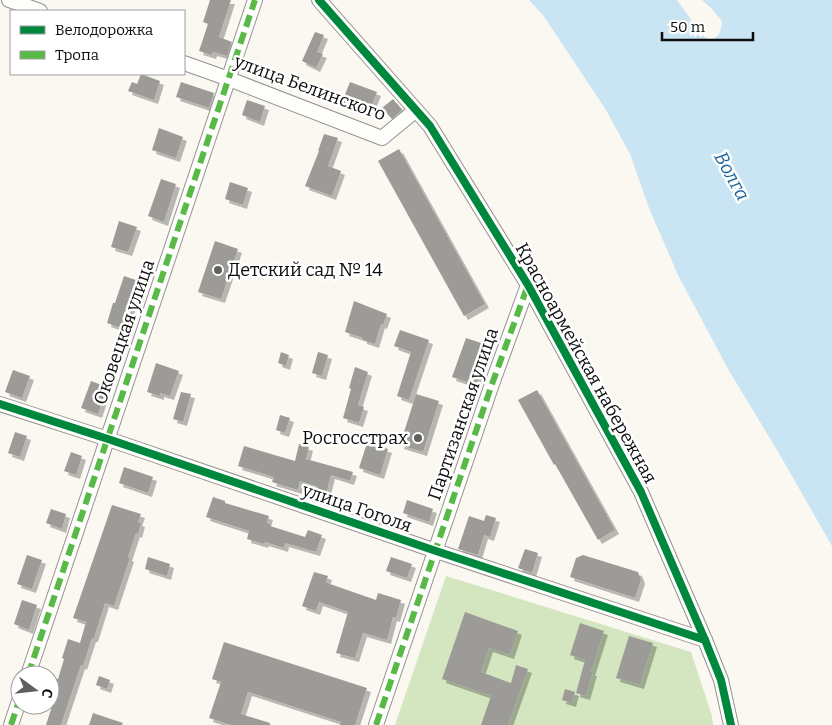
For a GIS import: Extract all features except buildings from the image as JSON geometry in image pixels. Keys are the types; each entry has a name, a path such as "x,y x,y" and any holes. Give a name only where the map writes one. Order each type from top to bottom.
{"street":[{"path":"9,0 37,10"},
{"name":"Оковецкая улица","path":"31,665 255,0"},
{"name":"Красноармейская набережная","path":"319,0 430,126 528,285 640,492 705,640 720,680 731,725"},
{"name":"улица Белинского","path":"185,63 382,138 416,110"},
{"name":"Партизанская улица","path":"376,725 489,393 528,285"},
{"name":"улица Гоголя","path":"0,404 705,640"}],"green space":[{"path":"446,576 691,652 712,716 713,725 395,725"}],"water":[{"name":"Волга","path":"529,0 677,0 703,36 710,40 719,33 722,21 702,0 832,0 832,546 728,369 678,275 649,208 630,154 606,110 543,15"}],"marked path":[{"path":"31,665 255,0"},
{"path":"376,725 492,384 528,285"},
{"path":"11,725 14,715"}],"cycle path":[{"path":"319,0 430,126 528,285 641,492 721,680 731,725"},
{"path":"0,404 705,640"}],"place":[{"name":"Детский сад № 14","path":"218,270"},
{"name":"Росгосстрах","path":"418,438"}]}
